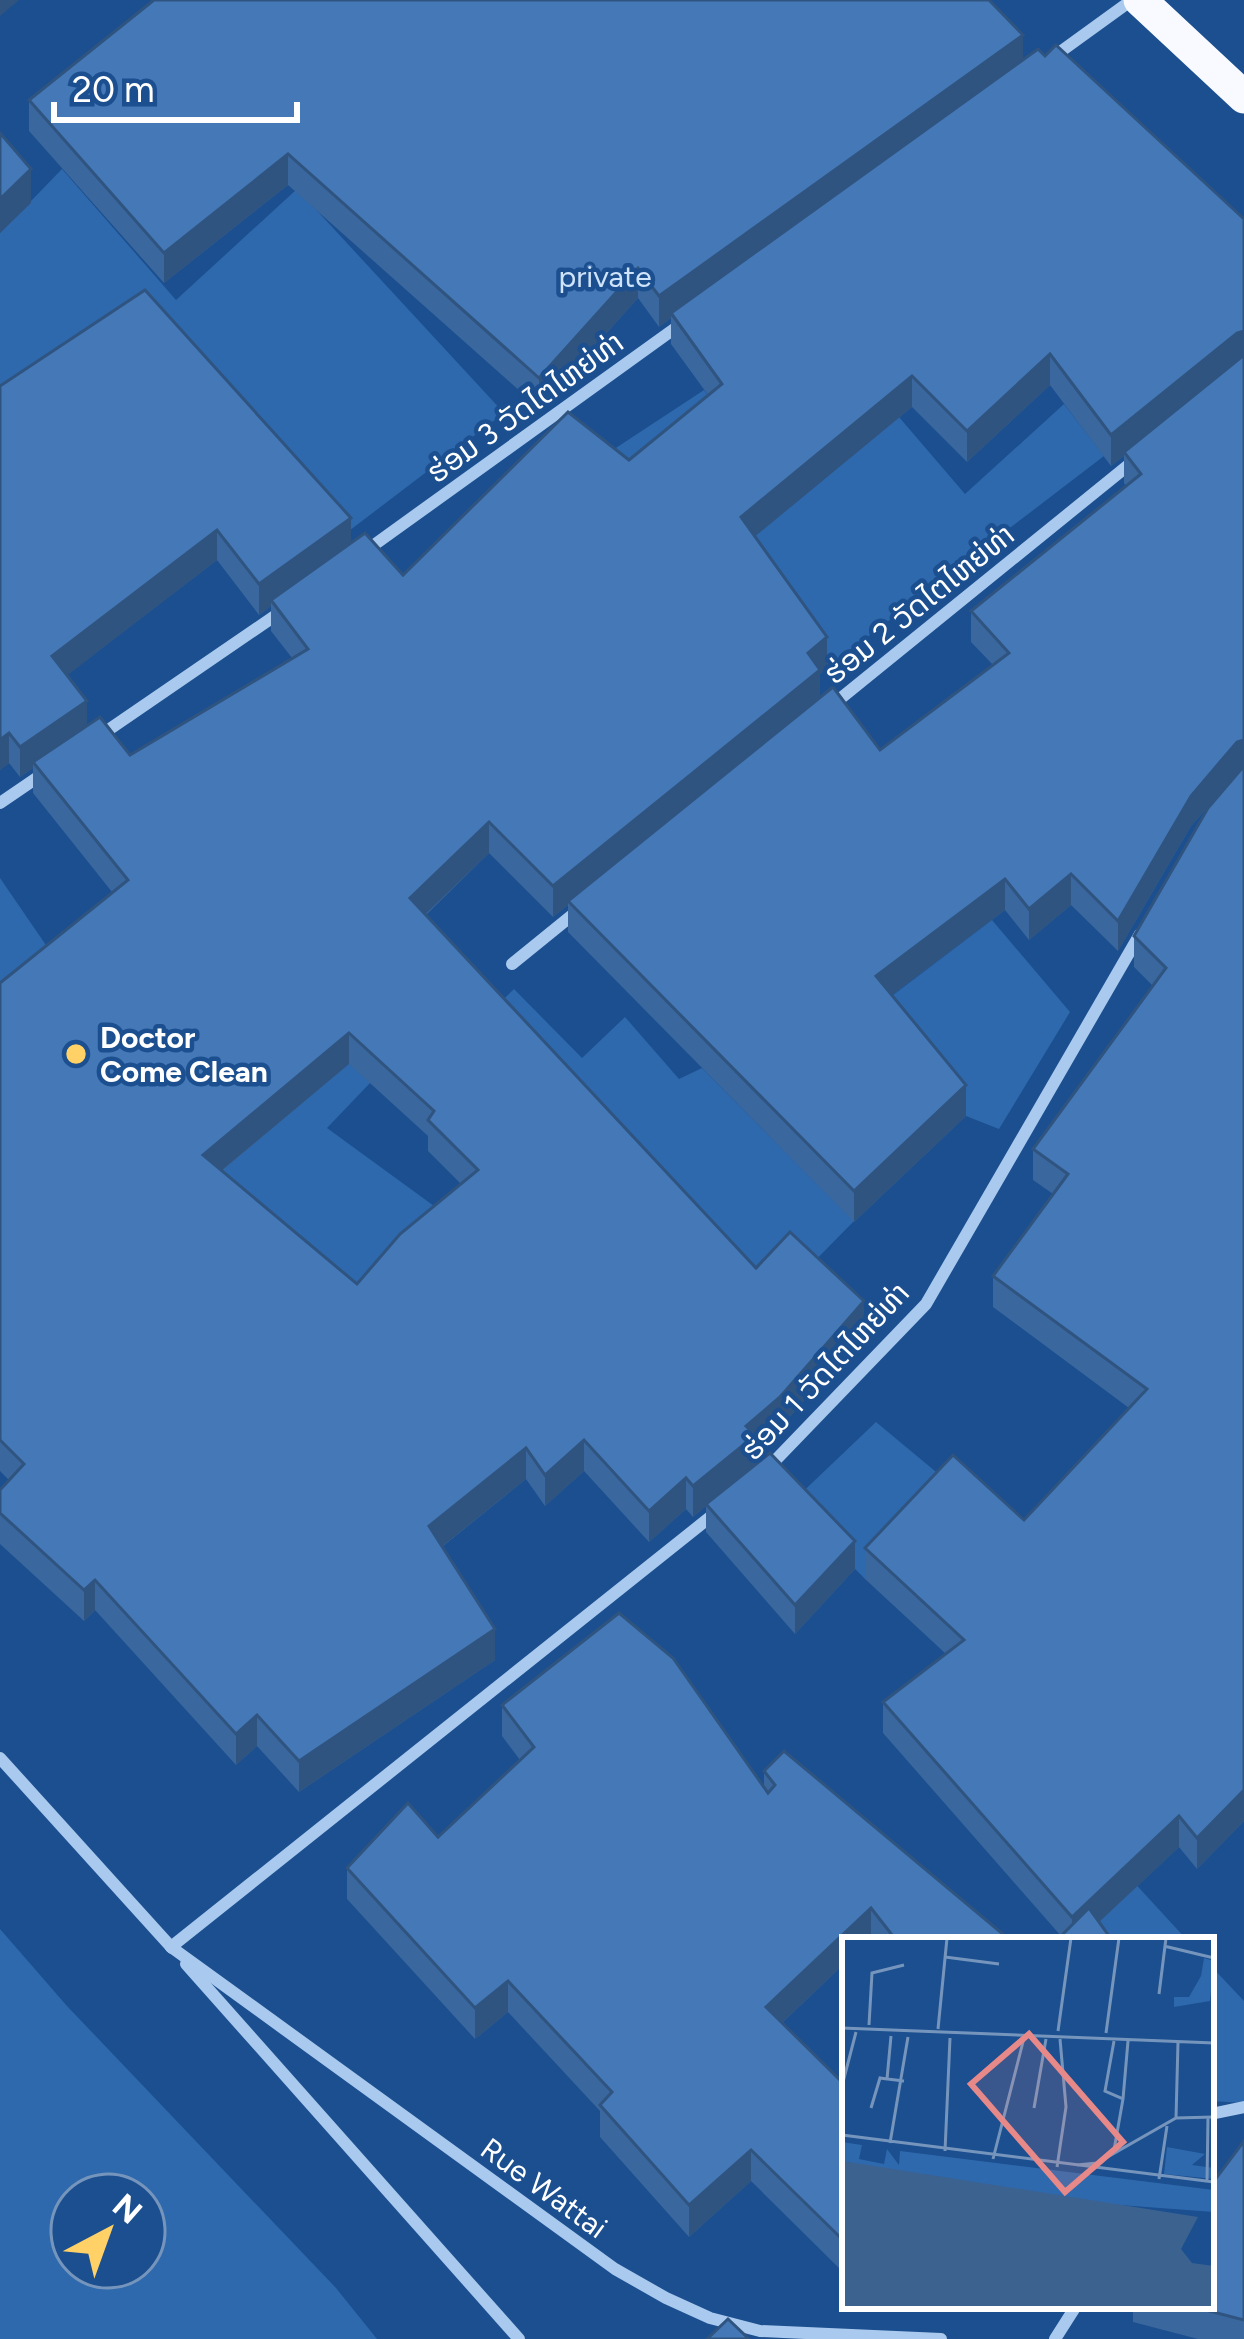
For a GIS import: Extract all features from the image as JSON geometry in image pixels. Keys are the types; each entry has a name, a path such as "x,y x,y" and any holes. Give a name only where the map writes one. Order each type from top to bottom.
{"highway":[{"path":"1136,0 1244,97"}],"street":[{"path":"1036,69 1136,0"},
{"name":"ຮ່ອມ 3 ວັດໄຕໄຫຍ່ທ່າ","path":"348,564 692,316"},
{"name":"ຮ່ອມ 2 ວັດໄຕໄຫຍ່ທ່າ","path":"823,712 1153,446"},
{"path":"97,738 290,605"},
{"path":"0,803 58,764"},
{"path":"512,964 586,904"},
{"name":"ຮ່ອມ 1 ວັດໄຕໄຫຍ່ທ່າ","path":"759,1478 926,1304 1151,914"},
{"path":"171,1947 722,1507"},
{"path":"0,1758 519,2339"},
{"name":"Rue Wattai","path":"171,1947 615,2269 665,2298 710,2318 760,2331 941,2339"},
{"path":"1214,2113 1244,2107"},
{"path":"1055,2339 1074,2309"}],"shaded area":[{"path":"62,169 176,300 297,189 504,413 341,537 0,417 0,233"},
{"path":"704,390 789,508 899,417 965,494 1064,404 1104,456 827,668 786,611 593,463"},
{"path":"0,878 50,951 0,991"},
{"path":"992,920 1070,1012 999,1129 966,1116 876,1008"},
{"path":"514,989 582,1058 625,1017 679,1079 702,1068 854,1221 802,1274 756,1299 474,1028"},
{"path":"402,1021 415,1036 327,1128 504,1257 356,1316 195,1180"},
{"path":"876,1422 953,1486 865,1579 791,1503"},
{"path":"1096,1841 1184,1937 1090,1937"},
{"path":"0,1929 67,2006 336,2288 377,2339 0,2339"},
{"path":"1214,1969 1244,2001 1244,2103 1214,2101"}],"building":[{"path":"154,0 989,0 1023,35 659,296 638,268 539,378 288,154 164,253 29,100"},
{"path":"1056,45 1244,219 1244,331 1111,435 1050,354 967,431 912,376 741,517 827,637 808,653 820,670 553,886 489,822 410,898 756,1268 790,1232 864,1301 780,1397 746,1426 755,1435 752,1438 693,1486 686,1478 649,1511 584,1440 545,1475 526,1448 429,1526 495,1629 299,1761 257,1715 236,1734 95,1580 84,1590 0,1513 0,1490 24,1464 0,1440 0,983 128,880 33,762 100,717 130,755 308,649 271,600 365,533 403,575 568,412 629,460 722,384 671,313 1038,49 1045,56","holes":["349,1033 434,1111 428,1120 478,1170 400,1234 357,1284 203,1155"]},
{"path":"0,133 31,169 0,199"},
{"path":"145,290 351,518 259,584 217,530 52,656 87,701 20,747 9,733 0,740 0,386"},
{"path":"1244,355 1244,740 1237,742 1191,796 1118,921 1071,874 1029,909 1005,879 876,976 966,1085 854,1191 568,901 833,687 880,750 1009,653 971,611 1141,474 1124,452"},
{"path":"1244,766 1244,1790 1197,1838 1179,1816 1072,1917 883,1702 964,1640 865,1548 953,1455 1024,1520 1147,1389 993,1276 1068,1174 1033,1149 1166,968 1134,936 1208,808"},
{"path":"770,1453 855,1541 795,1605 706,1504"},
{"path":"619,1613 673,1658 768,1793 775,1785 764,1771 784,1751 1006,1937 894,1937 871,1908 766,2007 842,2082 842,2239 751,2150 689,2205 600,2105 612,2092 508,1981 475,2008 347,1868 408,1803 438,1837 534,1747 502,1705"},
{"path":"1089,1908 1110,1937 1060,1937"},
{"path":"1244,2141 1244,2320 1202,2309 1214,2309 1214,2181"},
{"path":"728,2319 749,2339 707,2339"}],"place":[{"name":"Doctor Come Clean","path":"76,1054"}],"park label":[{"name":"private","path":"605,276"}]}
